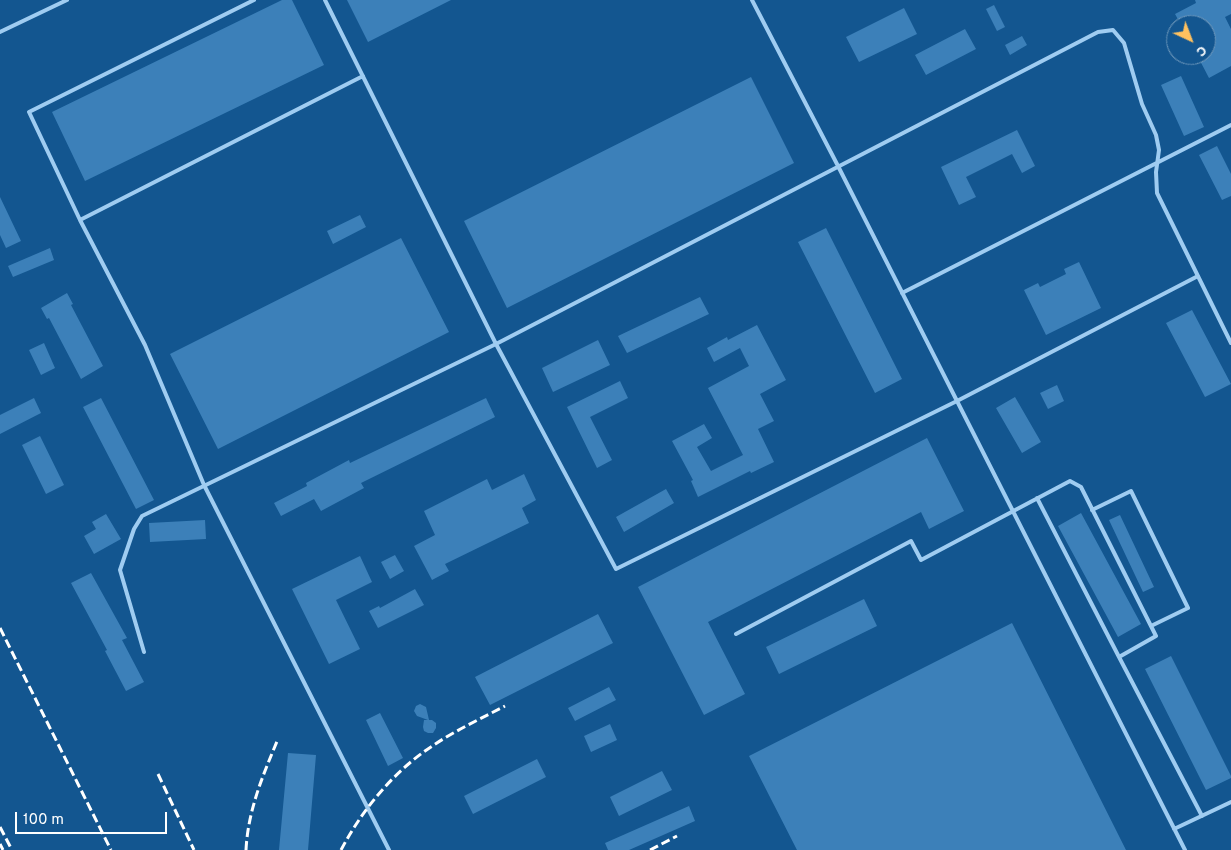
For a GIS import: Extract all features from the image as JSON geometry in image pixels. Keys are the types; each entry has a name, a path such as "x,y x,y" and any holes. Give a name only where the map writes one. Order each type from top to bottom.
{"lane":[{"path":"0,32 67,0"},
{"path":"254,0 29,112 80,220 145,345 204,485 389,850"},
{"path":"325,0 496,344 616,570 956,401 1198,276"},
{"path":"752,0 1184,850"},
{"path":"144,652 120,570 134,529 142,516 496,344 1098,32 1113,30 1124,43 1142,104 1156,135 1159,150 1156,172 1157,193 1231,343"},
{"path":"80,220 363,76"},
{"path":"902,293 1230,126 1231,133"},
{"path":"736,634 911,540 921,560 1070,482 1081,488 1156,636 1119,657"},
{"path":"1092,510 1131,491 1188,608 1151,626"},
{"path":"1037,498 1202,816"},
{"path":"1174,829 1231,802"}],"building":[{"path":"282,0 292,0 324,65 85,181 52,112"},
{"path":"347,0 451,0 368,42"},
{"path":"1195,0 1231,0 1231,14 1225,17 1231,29 1231,66 1209,78 1202,65 1216,65 1216,15 1175,14 1196,3"},
{"path":"994,5 1005,27 997,31 986,9"},
{"path":"904,8 917,34 859,62 846,37"},
{"path":"965,29 976,49 926,75 915,55"},
{"path":"1022,36 1027,45 1010,55 1005,45"},
{"path":"1181,76 1204,127 1184,136 1161,85"},
{"path":"751,77 794,163 507,308 464,221"},
{"path":"1017,130 1035,166 1022,173 1012,154 966,177 976,197 959,205 941,167"},
{"path":"1217,146 1231,174 1231,196 1222,200 1199,155"},
{"path":"0,197 21,241 6,248 0,235"},
{"path":"360,215 366,227 333,244 327,231"},
{"path":"826,228 902,379 875,393 798,242"},
{"path":"401,238 449,332 218,449 170,354"},
{"path":"50,248 54,260 13,277 8,266"},
{"path":"1079,262 1101,308 1046,335 1024,290 1038,283 1040,287 1066,274 1064,269"},
{"path":"67,293 73,304 71,305 103,366 81,379 49,318 47,319 41,308"},
{"path":"700,297 709,314 627,353 618,336"},
{"path":"1192,310 1231,384 1205,397 1166,323"},
{"path":"757,325 786,380 760,394 774,421 758,429 774,462 751,473 750,471 698,497 691,481 693,480 672,441 704,424 712,438 697,447 711,471 743,455 708,388 749,366 740,348 714,362 707,348 727,337 728,340"},
{"path":"598,340 610,365 553,392 542,368"},
{"path":"44,343 55,368 41,375 29,350"},
{"path":"620,381 628,398 590,417 612,460 597,468 567,407"},
{"path":"1057,385 1064,401 1048,409 1040,393"},
{"path":"1015,397 1041,442 1022,453 996,408"},
{"path":"34,398 41,413 0,434 0,415"},
{"path":"101,398 154,500 136,509 83,407"},
{"path":"486,398 495,417 361,483 364,488 321,511 314,499 281,516 274,503 307,486 306,483 349,460 350,463"},
{"path":"40,436 64,485 46,494 22,445"},
{"path":"927,438 964,511 929,529 921,512 708,622 745,694 704,715 638,587"},
{"path":"524,474 536,500 522,508 529,523 445,564 449,571 432,580 414,546 435,535 424,511 487,479 492,490"},
{"path":"666,489 674,503 624,532 616,517"},
{"path":"1081,513 1141,624 1118,637 1058,526"},
{"path":"106,514 121,539 94,554 84,536 96,529 92,522"},
{"path":"1120,515 1154,587 1143,592 1109,520"},
{"path":"205,520 206,539 150,542 149,523"},
{"path":"395,555 404,571 390,579 381,562"},
{"path":"360,556 372,582 336,600 360,649 329,664 292,589"},
{"path":"91,573 127,638 122,640 144,682 126,691 105,651 107,650 71,583"},
{"path":"415,589 424,605 378,628 369,611 379,606 380,608"},
{"path":"864,599 877,626 779,674 766,647"},
{"path":"598,614 613,643 490,705 475,677"},
{"path":"1012,623 1126,850 797,850 749,756"},
{"path":"1171,656 1231,776 1231,778 1206,790 1145,669"},
{"path":"609,687 616,700 575,721 568,708"},
{"path":"420,704 426,707 429,720 436,723 433,733 424,731 424,720 428,720 417,716 414,711 416,706"},
{"path":"380,713 403,758 388,766 366,720"},
{"path":"610,724 617,740 591,752 584,736"},
{"path":"288,753 316,755 308,850 279,850"},
{"path":"537,759 546,777 473,814 464,796"},
{"path":"662,771 672,790 619,816 610,797"},
{"path":"689,806 695,821 629,850 608,850 605,843"}],"railway":[{"path":"0,628 111,850"},
{"path":"341,850 377,796 412,761 444,738 505,706"},
{"path":"246,850 253,807 278,739"},
{"path":"158,774 194,850"},
{"path":"0,827 12,850"},
{"path":"650,850 677,836"},
{"path":"0,844 3,850"}]}
